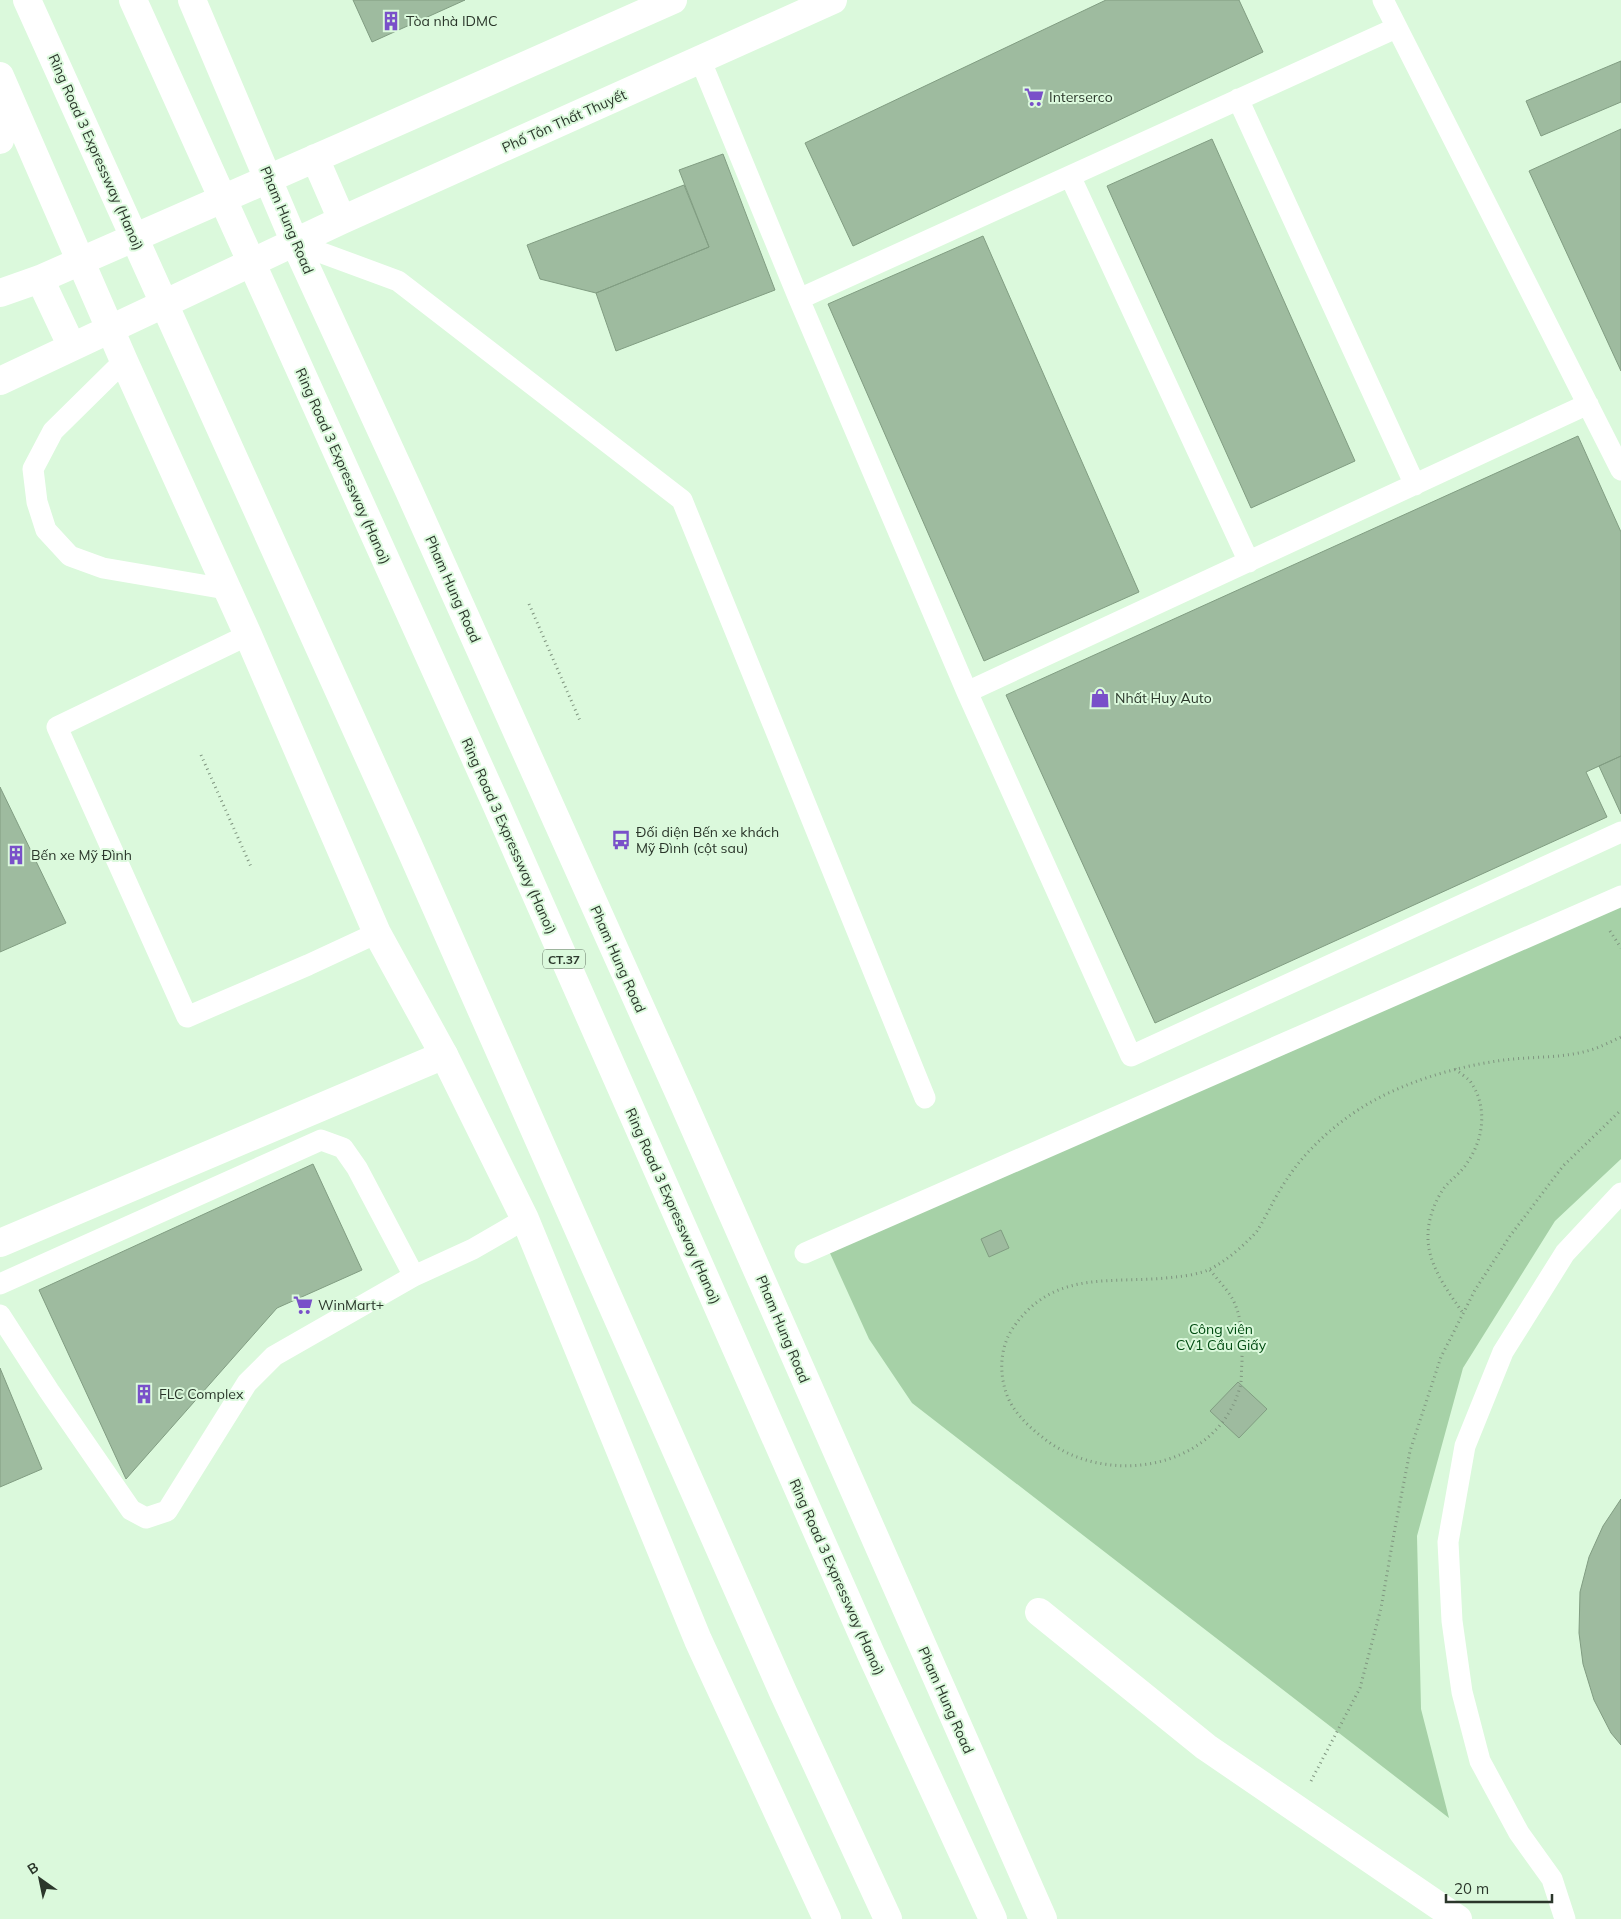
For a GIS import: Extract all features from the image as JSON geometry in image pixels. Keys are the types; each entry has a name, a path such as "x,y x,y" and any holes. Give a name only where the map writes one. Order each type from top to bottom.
{"main road":[{"name":"Ring Road 3 Expressway (Hanoi)","path":"28,0 408,844 783,1692 888,1919"},
{"name":"Ring Road 3 Expressway (Hanoi)","path":"133,0 496,804 867,1645 993,1919"},
{"name":"Pham Hung Road","path":"192,0 296,243 683,1102 1043,1919"},
{"path":"0,293 40,279 673,0"},
{"name":"Phố Tôn Thất Thuyết","path":"0,380 342,220 832,0"},
{"path":"0,140 3,84"},
{"path":"3,84 124,361 248,635 377,933 444,1055 525,1219 698,1640 827,1919"},
{"path":"315,158 342,220"},
{"path":"40,279 72,347"},
{"path":"0,1244 444,1055"},
{"path":"1039,1612 1206,1747 1458,1919"}],"lane":[{"path":"1383,0 1621,470"},
{"path":"799,299 1396,28"},
{"path":"700,60 799,299 967,692 1131,1056 1621,832"},
{"path":"1238,99 1415,485"},
{"path":"1070,176 1249,562"},
{"path":"296,243 398,281 682,500 925,1098"},
{"path":"124,361 53,431 34,469 36,502 46,530 70,556 102,568 226,589"},
{"path":"967,692 1588,404"},
{"path":"248,635 57,727 186,1017 377,933"},
{"path":"805,1253 1621,896"},
{"path":"0,1284 321,1140 343,1148 357,1168 414,1276"},
{"path":"1565,1919 1552,1879 1519,1833 1480,1761 1462,1692 1452,1621 1448,1542 1465,1446 1503,1352 1565,1253 1621,1193"},
{"path":"0,1316 49,1392 131,1510 146,1518 167,1511 247,1383 274,1356 414,1276 473,1249 525,1219"}],"path":[{"path":"529,604 581,722"},
{"path":"201,755 252,869"},
{"path":"1607,927 1621,948"},
{"path":"1210,1270 1232,1299 1241,1323 1242,1354 1241,1385 1228,1414 1212,1434 1192,1450 1157,1463 1120,1467 1080,1460 1049,1444 1026,1424 1009,1400 1001,1375 1003,1344 1018,1320 1036,1302 1061,1289 1089,1281 1154,1280 1210,1270 1235,1251 1257,1230 1294,1168 1319,1140 1361,1108 1406,1085 1455,1069 1499,1060 1551,1057 1589,1051 1621,1037"},
{"path":"1455,1069 1469,1080 1479,1100 1483,1118 1479,1142 1467,1164 1444,1188 1437,1200 1428,1234 1432,1262 1446,1288 1463,1313"}],"green space":[{"name":"Công viên CV1 Cầu Giấy","path":"1621,898 1621,1159 1555,1221 1463,1368 1417,1536 1421,1709 1449,1818 912,1403 869,1339 829,1251"}],"building":[{"name":"Tòa nhà IDMC","path":"353,0 465,0 372,42"},
{"name":"Interserco","path":"1106,0 1239,0 1263,52 853,246 805,143"},
{"path":"1621,61 1621,102 1541,136 1526,101"},
{"path":"1621,129 1621,371 1529,171"},
{"path":"1212,139 1355,461 1251,508 1107,186"},
{"path":"723,154 775,290 616,351 596,293 709,247 679,170"},
{"path":"684,185 709,247 596,293 540,279 527,245"},
{"path":"983,236 1139,592 984,661 828,304"},
{"path":"1578,436 1621,532 1621,756 1586,772 1607,817 1155,1023 1006,695"},
{"path":"1621,756 1621,814 1599,766"},
{"name":"Bến xe Mỹ Đình","path":"0,787 66,923 0,952"},
{"name":"FLC Complex","path":"313,1164 362,1270 277,1308 126,1479 39,1290"},
{"path":"1001,1230 1009,1248 989,1257 981,1239"},
{"path":"0,1368 42,1469 0,1487"},
{"path":"1238,1382 1267,1409 1239,1438 1210,1411"},
{"path":"1621,1499 1621,1745 1611,1733 1594,1700 1583,1664 1579,1633 1580,1592 1589,1557 1603,1526"}],"place":[{"name":"Tòa nhà IDMC","path":"391,21"},
{"name":"Interserco","path":"1034,97"},
{"name":"Nhất Huy Auto","path":"1100,698"},
{"name":"Đối diện Bến xe khách Mỹ Đình (cột sau)","path":"621,840"},
{"name":"Bến xe Mỹ Đình","path":"16,855"},
{"name":"WinMart+","path":"303,1305"},
{"name":"FLC Complex","path":"144,1394"}]}
